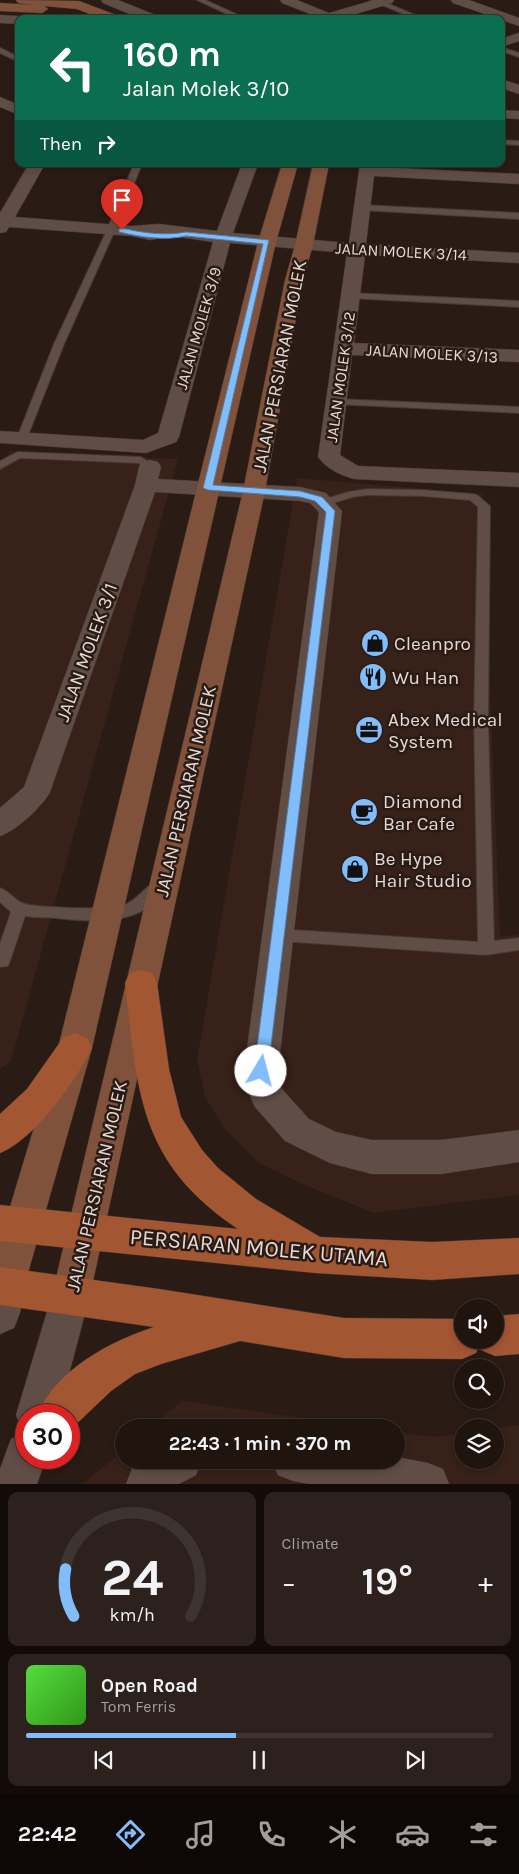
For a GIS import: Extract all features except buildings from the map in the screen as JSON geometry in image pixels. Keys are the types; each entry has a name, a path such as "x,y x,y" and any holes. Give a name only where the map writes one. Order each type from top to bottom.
{"main road":[{"path":"22,0 79,5 104,15"},
{"path":"0,7 56,10 70,15"},
{"name":"JALAN PERSIARAN MOLEK","path":"2,1295 11,1224 75,1048 267,242 289,167"},
{"name":"JALAN PERSIARAN MOLEK","path":"71,1295 254,491 294,280 304,245 320,167"},
{"path":"141,983 154,1077 164,1118 176,1143 195,1169 224,1199 315,1255"},
{"path":"0,1137 39,1100 75,1048"},
{"name":"PERSIARAN MOLEK UTAMA","path":"11,1224 315,1255 432,1261 519,1256"},
{"path":"2,1295 71,1295 344,1338 454,1339"},
{"path":"67,1404 74,1396 119,1361 168,1342 239,1322"},
{"path":"504,1335 519,1334"}],"street":[{"path":"107,0 143,15"},
{"path":"286,0 320,15"},
{"path":"457,0 499,15"},
{"path":"336,15 380,1"},
{"path":"505,17 519,22"},
{"path":"0,19 15,20"},
{"path":"505,41 519,37"},
{"path":"505,85 519,90"},
{"path":"0,101 15,109"},
{"path":"505,114 519,115"},
{"path":"1,224 36,167"},
{"name":"JALAN MOLEK 3/9","path":"22,438 146,447 168,436 223,238 249,167"},
{"path":"368,168 519,179"},
{"name":"JALAN MOLEK 3/12","path":"368,168 330,457 354,472 519,480"},
{"name":"JALAN MOLEK 3/14","path":"1,224 132,231 142,235 174,236 186,234 358,249 519,258"},
{"name":"JALAN MOLEK 3/13","path":"345,348 519,356"},
{"path":"0,437 22,438"},
{"path":"148,475 208,488 300,494 318,498 331,511 261,1071 268,1096 297,1130 330,1147 372,1158 442,1157 519,1146"},
{"name":"JALAN MOLEK 3/1","path":"0,825 36,792 148,475"},
{"name":"JALAN PERSIARAN MOLEK","path":"40,1404 71,1295"},
{"path":"16,1484 21,1469"},
{"path":"146,1484 157,1473 164,1469"},
{"path":"344,1469 428,1484"}],"lane":[{"path":"200,0 235,15"},
{"path":"380,1 413,15"},
{"path":"0,50 15,58"},
{"path":"505,50 519,55"},
{"path":"505,142 519,143"},
{"path":"22,438 59,344 112,230 137,167"},
{"path":"363,208 519,216"},
{"path":"351,296 519,304"},
{"path":"337,402 519,410"},
{"path":"0,466 18,455 142,460 148,475"},
{"path":"323,503 352,494 367,492 422,493 473,497 484,506 481,718 486,949"},
{"path":"0,894 20,909 106,916 139,905 153,894 164,880"},
{"path":"2,961 20,909"},
{"path":"279,935 486,949 519,944"}],"shaded area":[{"path":"10,451 178,459 11,1061 0,1069 0,472"},
{"path":"297,478 482,494 500,936 519,935 519,1195 374,1213 302,1184 259,1163 226,1130 205,1097 197,1060"},
{"path":"182,1401 310,1419 160,1419"},
{"path":"519,1425 519,1484 82,1484 115,1457 115,1469 405,1469 405,1433 433,1437 454,1434 454,1469 504,1469 504,1427"}],"place":[{"name":"Cleanpro","path":"375,643"},
{"name":"Wu Han","path":"373,677"},
{"name":"Abex Medical System","path":"369,730"},
{"name":"Diamond Bar Cafe","path":"364,812"},
{"name":"Be Hype Hair Studio","path":"355,869"}],"route":[{"path":"122,230 142,235 174,236 186,234 267,242 208,488 300,494 318,498 331,511 261,1071"}]}
